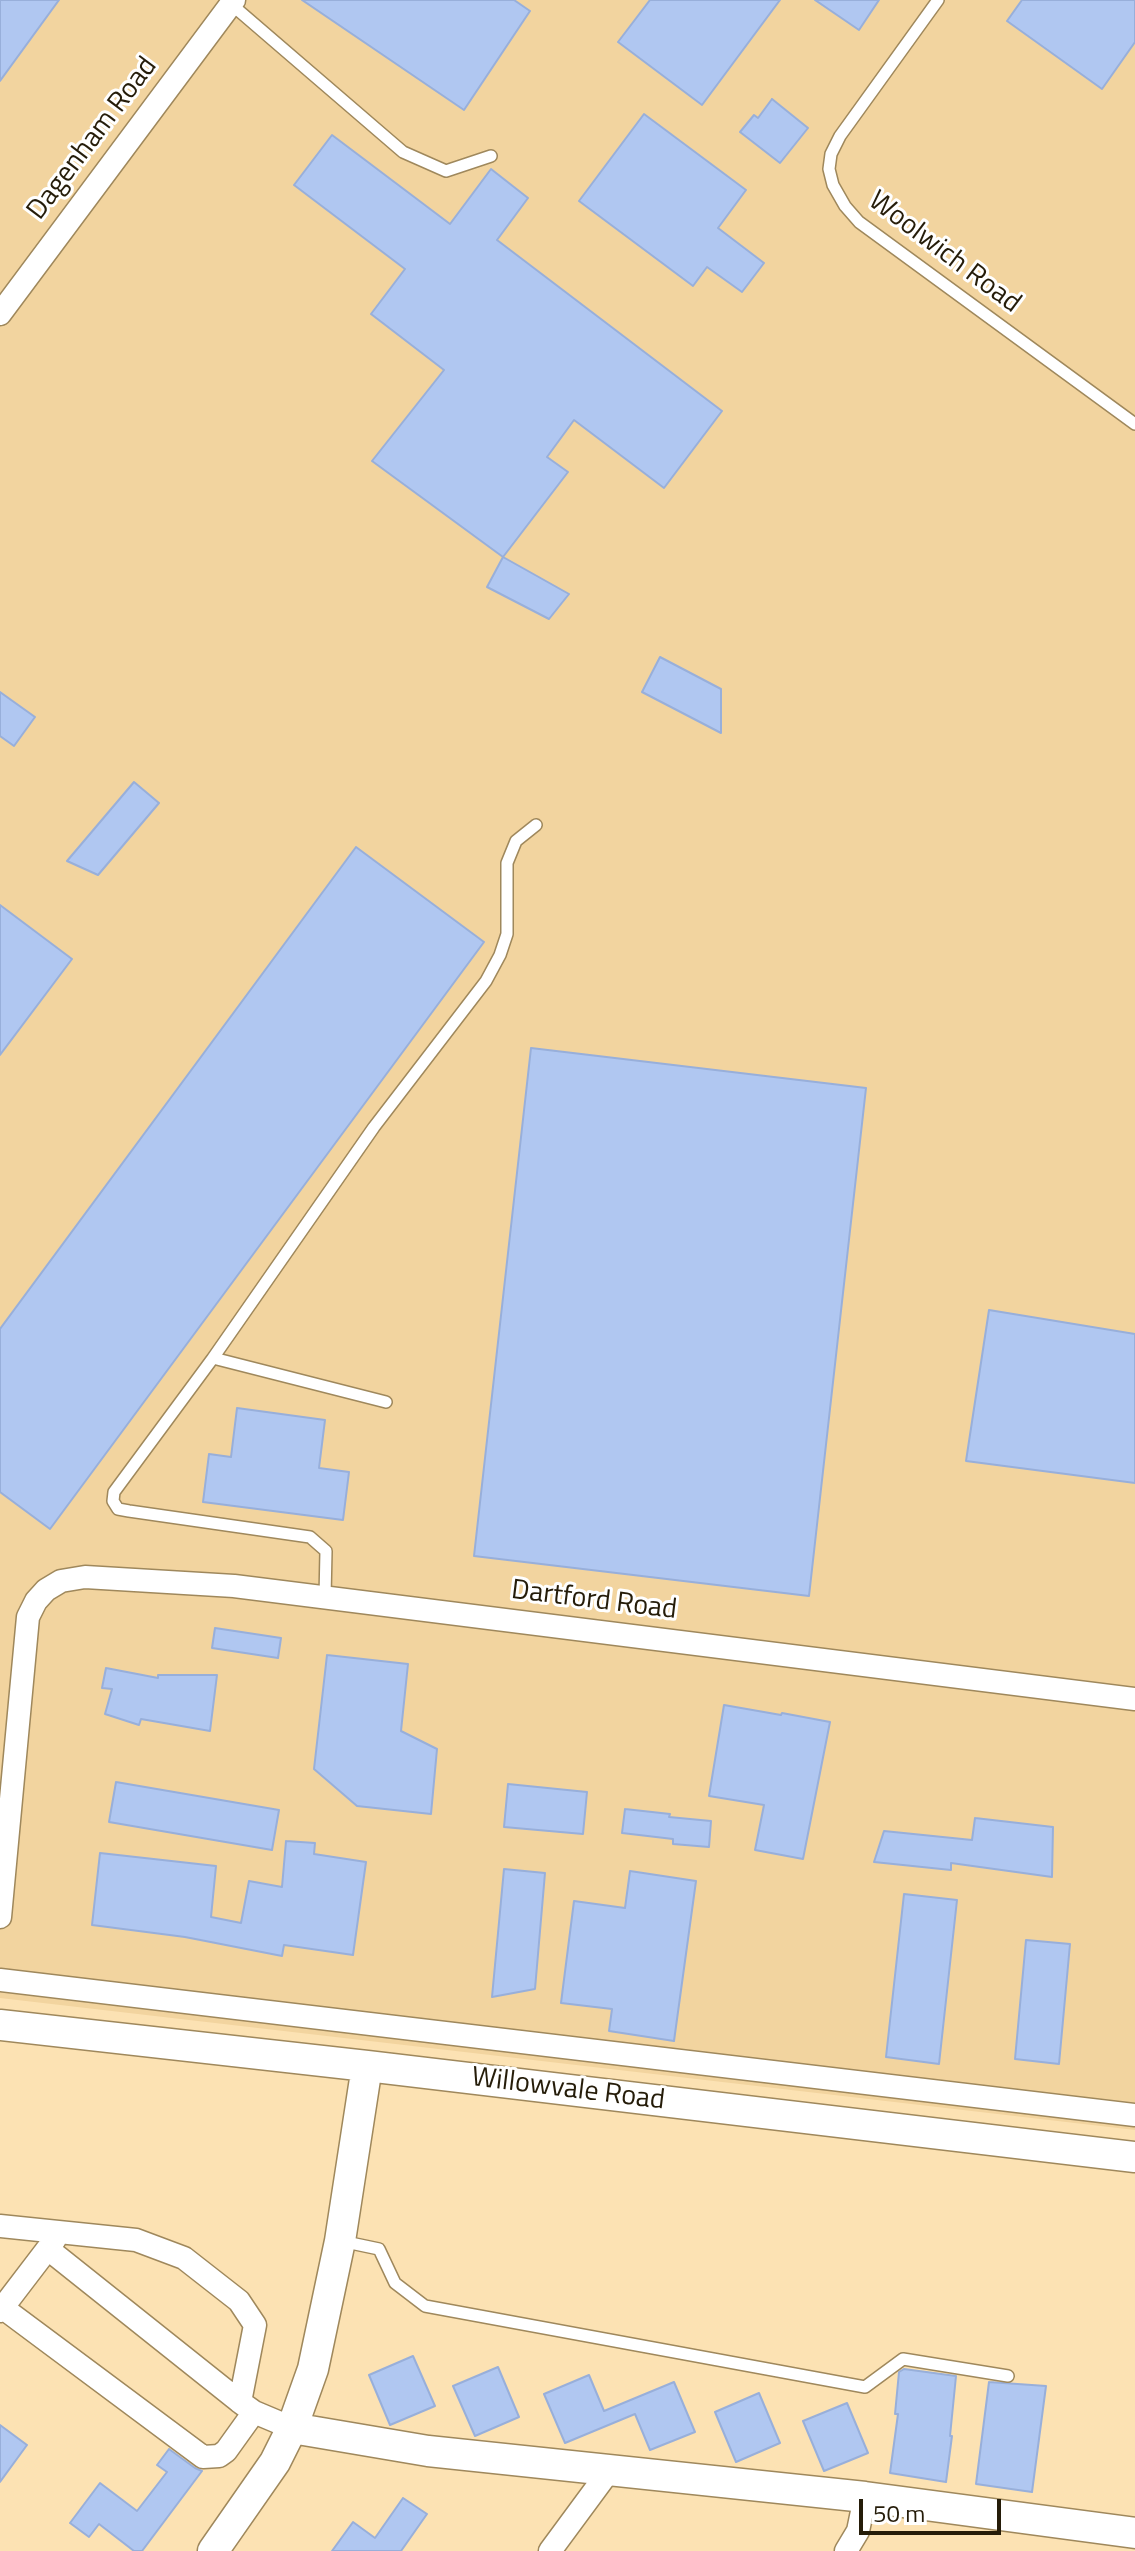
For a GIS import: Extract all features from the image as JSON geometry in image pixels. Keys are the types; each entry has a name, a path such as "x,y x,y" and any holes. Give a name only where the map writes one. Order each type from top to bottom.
{"street":[{"name":"Dagenham Road","path":"0,314 232,2"},
{"name":"Dartford Road","path":"0,1917 28,1617 46,1590 61,1581 85,1577 234,1586 1135,1699"},
{"path":"0,1980 1135,2115"},
{"name":"Willowvale Road","path":"0,2025 1135,2157"},
{"path":"213,2551 275,2462 292,2428 313,2369 340,2241 367,2066"},
{"path":"0,2226 54,2241 136,2240 184,2258 239,2301 255,2325 247,2407 219,2456 203,2457 1,2309 54,2241"},
{"path":"54,2241 247,2407 292,2428 428,2451 865,2497 1135,2533"},
{"path":"550,2551 609,2471"},
{"path":"846,2551 858,2531 865,2497"}],"lane":[{"name":"Woolwich Road","path":"938,0 840,136 831,154 829,169 833,185 859,222 1135,424"},
{"path":"232,2 403,152 446,171 491,156"},
{"path":"325,1597 326,1551 310,1537 118,1509 113,1501 114,1492 213,1358 374,1127 486,981 507,934 507,863 516,841 536,825"},
{"path":"213,1358 386,1402"},
{"path":"340,2241 379,2249 395,2283 425,2306 865,2387 903,2359 1008,2376"}],"shaded area":[{"path":"0,0 1135,0 1135,2130 0,1998"}],"building":[{"path":"0,0 59,0 0,81"},
{"path":"302,0 514,0 530,11 464,110"},
{"path":"650,0 780,0 702,105 618,42"},
{"path":"815,0 879,0 859,30"},
{"path":"1022,0 1135,0 1135,42 1102,89 1007,21"},
{"path":"772,99 808,128 780,163 740,132 754,115 758,118"},
{"path":"644,114 746,190 718,228 764,263 742,292 707,267 693,286 579,201"},
{"path":"332,135 450,224 491,169 528,198 497,240 722,411 664,488 574,420 547,457 568,472 503,557 372,461 444,370 371,314 405,269 294,185"},
{"path":"503,557 569,594 549,619 487,587"},
{"path":"660,657 721,689 721,733 642,692"},
{"path":"0,692 35,717 14,746 0,736"},
{"path":"134,782 159,803 98,875 67,861"},
{"path":"356,847 484,942 50,1529 0,1492 0,1329"},
{"path":"0,905 72,959 0,1055"},
{"path":"531,1048 866,1088 809,1596 474,1556"},
{"path":"989,1310 1135,1334 1135,1483 966,1461"},
{"path":"237,1408 325,1420 319,1468 349,1472 343,1520 203,1502 209,1454 231,1457"},
{"path":"215,1628 281,1638 278,1658 212,1648"},
{"path":"327,1655 408,1664 401,1731 437,1749 431,1814 357,1806 314,1769"},
{"path":"106,1668 158,1678 158,1675 217,1675 210,1731 141,1719 139,1725 105,1714 112,1689 102,1688"},
{"path":"724,1705 830,1722 803,1859 755,1850 764,1805 709,1796"},
{"path":"116,1782 279,1810 272,1850 109,1822"},
{"path":"508,1784 587,1792 583,1834 504,1827"},
{"path":"625,1809 711,1821 709,1847 673,1844 673,1839 622,1833"},
{"path":"975,1818 1053,1827 1052,1877 951,1863 951,1870 874,1862 884,1831 972,1840"},
{"path":"286,1841 315,1843 314,1854 366,1862 353,1955 284,1945 282,1956 185,1937 92,1925 100,1853 216,1866 211,1917 241,1923 249,1881 282,1887"},
{"path":"504,1869 545,1873 535,1989 492,1997"},
{"path":"630,1871 696,1881 674,2041 609,2031 612,2009 561,2003 574,1901 625,1908"},
{"path":"904,1894 957,1900 939,2064 886,2057"},
{"path":"1026,1940 1070,1944 1059,2064 1015,2059"},
{"path":"413,2356 435,2406 390,2425 369,2375"},
{"path":"498,2367 519,2417 475,2436 453,2386"},
{"path":"904,2369 956,2376 946,2482 890,2473 898,2414 895,2414 899,2372"},
{"path":"589,2375 604,2411 674,2382 695,2432 650,2450 635,2414 565,2443 544,2394"},
{"path":"989,2382 1046,2386 1032,2492 976,2484"},
{"path":"759,2393 780,2443 736,2462 715,2412"},
{"path":"847,2403 868,2453 824,2471 803,2421"},
{"path":"0,2425 27,2445 0,2482"},
{"path":"169,2449 202,2471 142,2551 134,2551 99,2524 89,2537 70,2523 100,2483 137,2511 167,2472 157,2465"},
{"path":"403,2498 427,2514 401,2551 332,2551 353,2522 375,2538"}]}
